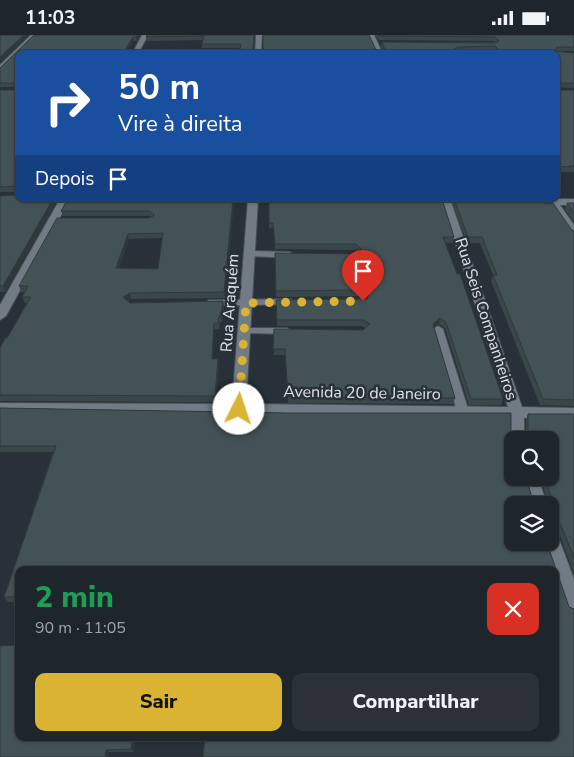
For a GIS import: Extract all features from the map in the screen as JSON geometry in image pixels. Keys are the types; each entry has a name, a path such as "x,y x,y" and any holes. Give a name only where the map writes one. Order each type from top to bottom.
{"street":[{"path":"19,50 34,35"},
{"path":"137,50 145,35"},
{"path":"258,35 258,50"},
{"path":"371,35 378,50"},
{"path":"0,69 15,54"},
{"path":"560,201 574,202"},
{"path":"0,316 58,220 65,202"},
{"name":"Rua Araquém","path":"239,409 253,202"},
{"name":"Rua Seis Companheiros","path":"447,202 517,413 517,431"},
{"path":"554,202 574,232"},
{"name":"Avenida 20 de Janeiro","path":"0,409 239,409 574,413"},
{"path":"555,551 574,605"}],"lane":[{"path":"375,43 385,43"},
{"path":"250,254 298,255"},
{"path":"198,303 304,302"},
{"path":"438,329 463,412"},
{"path":"244,331 293,331"}],"building":[{"path":"0,35 24,35 0,57"},
{"path":"34,35 137,35 133,37 125,50 19,50"},
{"path":"147,35 254,35 253,50 240,50 241,44 202,44 204,36 146,37"},
{"path":"263,35 369,35 376,50 263,50"},
{"path":"378,35 574,35 574,47 557,47 555,50 499,50 495,46 458,47 455,50 385,50 382,42 495,43 499,41 495,37"},
{"path":"560,52 574,53 574,83 560,83"},
{"path":"15,53 15,83 0,83 0,68"},
{"path":"0,90 15,90 15,186 0,187"},
{"path":"560,90 574,90 574,166 561,167"},
{"path":"15,195 15,202 51,202 3,286 0,286 0,196"},
{"path":"66,202 233,202 224,292 130,293 123,297 130,303 223,301 221,316 219,316 218,323 214,323 212,359 218,359 215,396 0,395 0,348 31,297 22,297 28,286 19,286 57,218 149,218 155,215 149,211 61,211","holes":["163,233 158,269 116,268 128,234"]},
{"path":"269,202 443,202 454,237 443,237 457,274 460,274 503,399 471,399 446,322 440,318 433,324 455,398 288,397 285,349 273,349 274,329 363,330 370,324 363,320 277,320 276,300 367,299 369,293 364,290 276,291 275,253 356,254 361,249 356,244 275,244 273,223 269,223"},
{"path":"455,202 553,203 574,231 574,400 543,399 493,275 497,275 482,237 468,237"},
{"path":"567,203 574,203 574,213"},
{"path":"0,408 288,413 511,413 511,431 504,431 504,486 529,486 532,496 504,496 504,551 550,551 555,566 15,566 15,597 4,597 56,446 0,446"},
{"path":"528,414 574,414 574,558 561,525 559,524 559,496 551,496 548,486 559,486 559,431 528,431"},
{"path":"559,578 569,607 574,609 574,757 203,757 205,741 559,741"},
{"path":"15,645 15,741 132,741 131,749 106,750 105,757 0,757 0,646"}],"route":[{"path":"239,409 246,303 363,301"}]}
